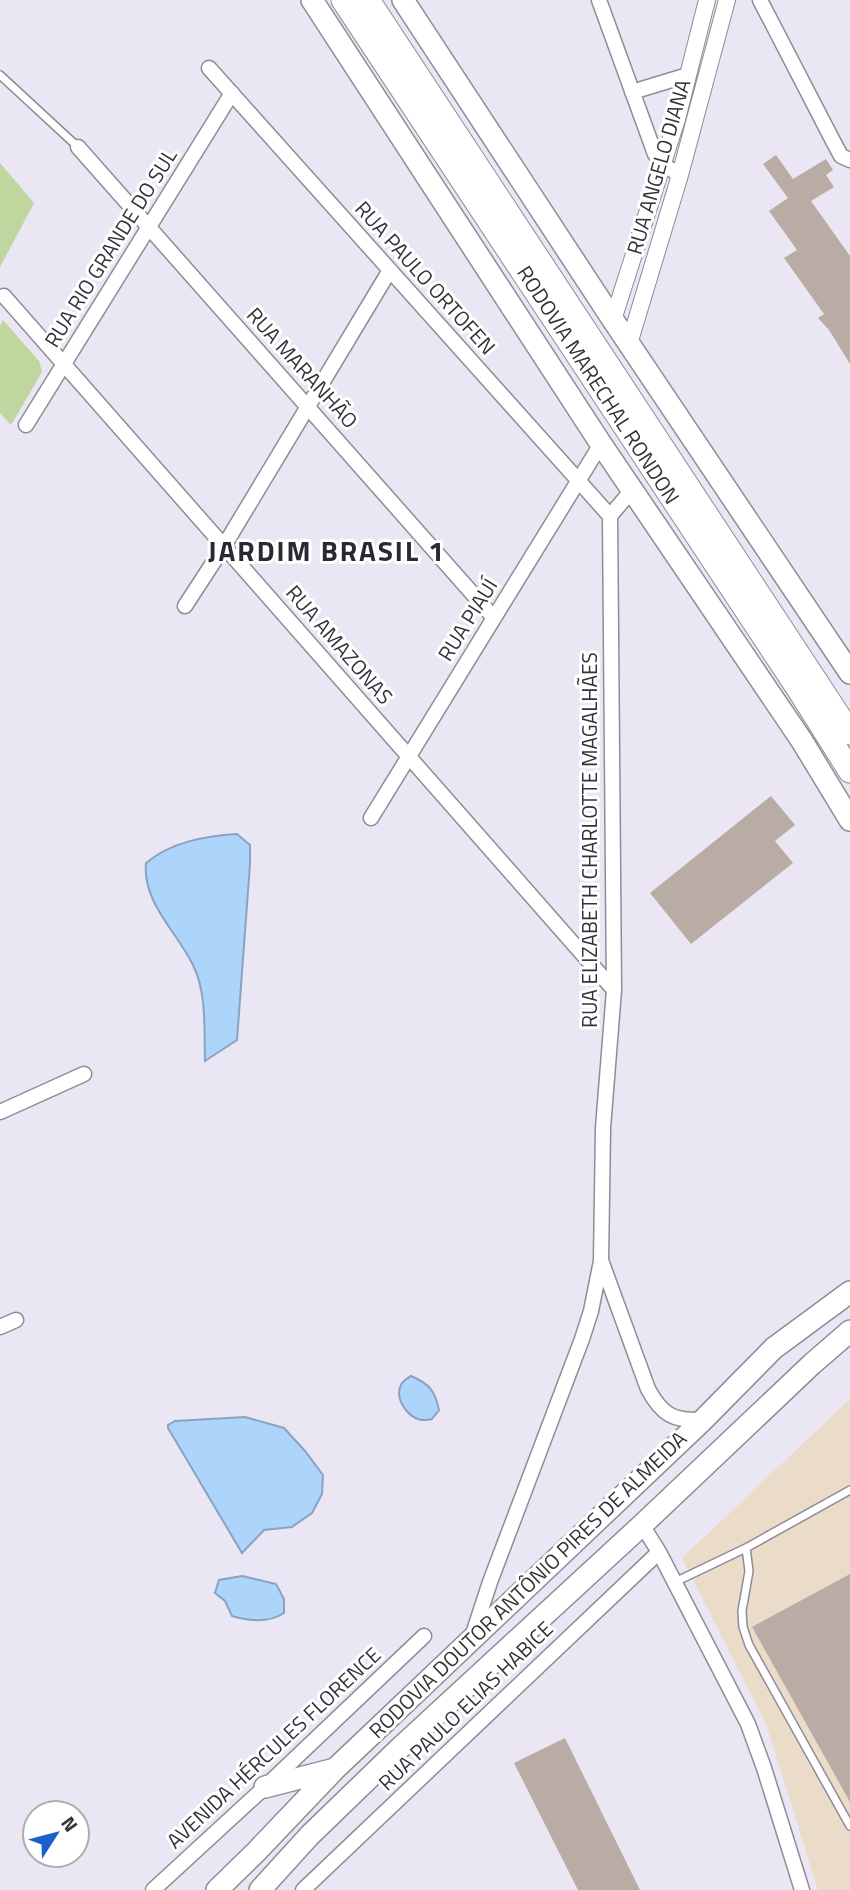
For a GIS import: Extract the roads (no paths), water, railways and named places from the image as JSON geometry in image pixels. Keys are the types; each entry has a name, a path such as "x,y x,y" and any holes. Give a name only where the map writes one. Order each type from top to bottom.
{"highway":[{"name":"RODOVIA MARECHAL RONDON","path":"343,0 850,771"},
{"name":"RODOVIA MARECHAL RONDON","path":"368,0 850,733"}],"main road":[{"path":"312,0 601,444 802,741 850,820"},
{"path":"404,0 613,320 850,673"},
{"name":"RODOVIA DOUTOR ANTÔNIO PIRES DE ALMEIDA","path":"217,1890 335,1769 702,1420 774,1348 850,1292"},
{"name":"RODOVIA DOUTOR ANTÔNIO PIRES DE ALMEIDA","path":"260,1890 310,1835 400,1748 850,1331"},
{"path":"265,1787 335,1769"}],"street":[{"path":"599,0 655,154 662,164 680,175"},
{"name":"RUA ANGELO DIANA","path":"613,320 677,119 707,0"},
{"name":"RUA ANGELO DIANA","path":"629,344 680,175 727,0"},
{"path":"760,0 841,156 850,160"},
{"name":"RUA PAULO ORTOFEN","path":"209,68 610,516"},
{"path":"632,92 688,75"},
{"name":"RUA RIO GRANDE DO SUL","path":"26,425 232,93"},
{"name":"RUA MARANHÃO","path":"78,147 494,618"},
{"path":"185,606 390,270"},
{"name":"RUA AMAZONAS","path":"4,296 614,990"},
{"name":"RUA PIAUÍ","path":"371,818 601,444"},
{"path":"610,516 632,490"},
{"name":"RUA ELIZABETH CHARLOTTE MAGALHÃES","path":"472,1638 494,1570 582,1339 591,1311 601,1261 603,1128 614,990 610,516"},
{"path":"0,1112 84,1074"},
{"path":"601,1261 654,1400 670,1416 684,1421 702,1420"},
{"path":"0,1327 16,1320"},
{"path":"642,1525 675,1582 748,1724 802,1890"},
{"name":"RUA PAULO ELIAS HABICE","path":"303,1890 659,1552"},
{"name":"AVENIDA HÉRCULES FLORENCE","path":"153,1890 424,1636"}],"lane":[{"path":"0,75 78,147"},
{"path":"675,1582 746,1548 850,1490"},
{"path":"746,1548 749,1571 742,1611 743,1627 749,1644 850,1826"}],"water":[{"path":"237,834 250,845 250,864 237,1040 205,1061 201,987 193,965 149,891 146,863 166,850 189,841"},
{"path":"411,1376 427,1385 436,1398 439,1410 432,1419 416,1418 406,1411 400,1400 402,1383"},
{"path":"245,1417 284,1428 323,1475 322,1494 312,1513 292,1527 264,1530 242,1553 168,1425 175,1421"},
{"path":"242,1576 276,1584 284,1599 284,1613 259,1620 232,1616 225,1601 215,1593 219,1580"}],"district":[{"name":"JARDIM BRASIL 1","path":"327,551"}]}
